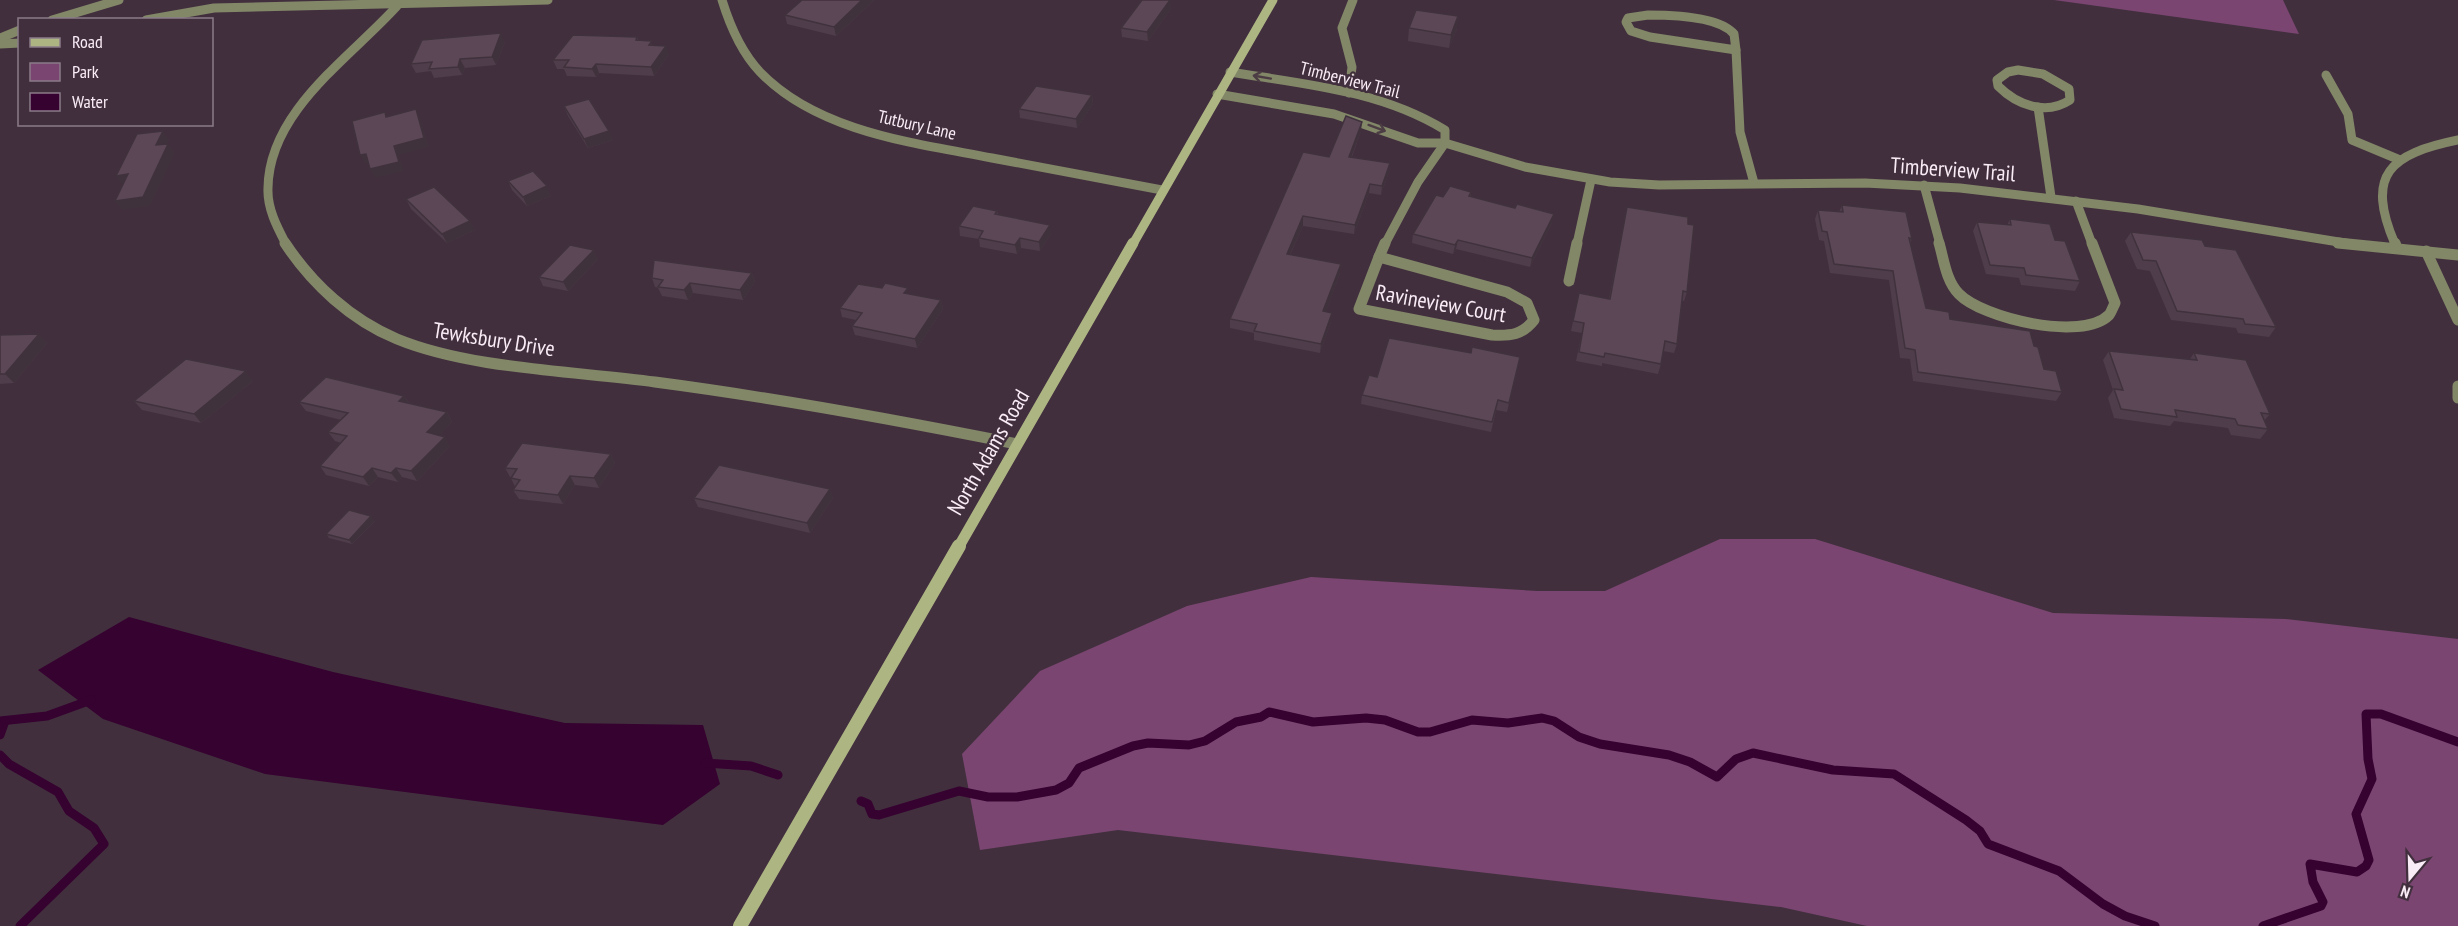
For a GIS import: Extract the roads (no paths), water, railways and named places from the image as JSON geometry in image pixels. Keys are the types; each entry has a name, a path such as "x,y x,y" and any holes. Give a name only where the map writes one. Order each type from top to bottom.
{"street":[{"path":"59,18 119,0"},
{"path":"154,18 213,4 397,6 548,0"},
{"name":"Tutbury Lane","path":"722,0 740,46 759,71 797,100 846,124 943,148 1162,190"},
{"name":"North Adams Road","path":"740,926 1273,0"},
{"path":"1349,93 1353,67 1342,32 1346,14 1353,0"},
{"name":"Tewksbury Drive","path":"397,6 298,110 279,141 270,163 268,181 270,204 286,241 322,290 350,314 395,339 466,358 779,400 1017,444"},
{"path":"1736,50 1650,38 1631,31 1626,22 1628,18 1643,14 1712,23 1730,30 1736,41 1740,123 1745,158 1754,183"},
{"path":"0,38 18,31"},
{"path":"0,44 18,43"},
{"path":"2018,70 2043,74 2062,83 2071,94 2066,104 2038,107 2023,103 2003,92 1997,80 2001,75 2018,70"},
{"name":"Timberview Trail","path":"1230,72 1349,93 1435,123 1445,130 1445,143"},
{"path":"2326,75 2350,113 2354,125 2352,140 2400,160"},
{"name":"Timberview Trail","path":"1217,94 1334,114 1418,143 1445,143 1502,161 1591,180 1659,185 1754,183 1924,185 2051,197 2302,238 2458,255"},
{"path":"2038,107 2051,197"},
{"path":"2397,248 2385,225 2379,193 2390,170 2400,160 2421,148 2458,140"},
{"name":"Ravineview Court","path":"1377,257 1507,292 1527,303 1534,320 1525,331 1502,336 1359,309 1377,257 1383,241 1445,143"},
{"path":"1569,281 1591,180"},
{"path":"1924,185 1950,283 1957,294 1983,311 2001,317 2076,326 2100,323 2110,316 2115,303 2076,201"},
{"path":"2427,251 2458,320"},
{"path":"2458,386 2458,398"}],"water":[{"path":"129,617 333,672 565,723 703,725 720,784 663,825 265,774 103,719 38,670"}],"waterway":[{"path":"0,721 47,716 91,700"},
{"path":"861,801 868,804 872,814 879,815 959,791 988,797 1017,797 1056,790 1069,783 1079,768 1133,746 1148,743 1189,745 1205,741 1236,722 1261,717 1269,712 1313,722 1366,718 1385,720 1418,732 1430,732 1472,720 1508,723 1542,718 1554,721 1579,737 1600,744 1669,755 1690,762 1717,777 1736,759 1753,753 1833,770 1894,774 1966,820 1980,831 1988,844 2059,871 2103,904 2125,916 2155,926"},
{"path":"2263,926 2321,906 2323,902 2313,882 2310,864 2357,872 2366,866 2369,860 2356,814 2372,779 2368,759 2366,714 2381,714 2458,742"},
{"path":"0,735 5,721"},
{"path":"0,755 9,764 58,792 69,811 94,828 104,844 20,926"},
{"path":"705,763 751,766 778,775"}]}
